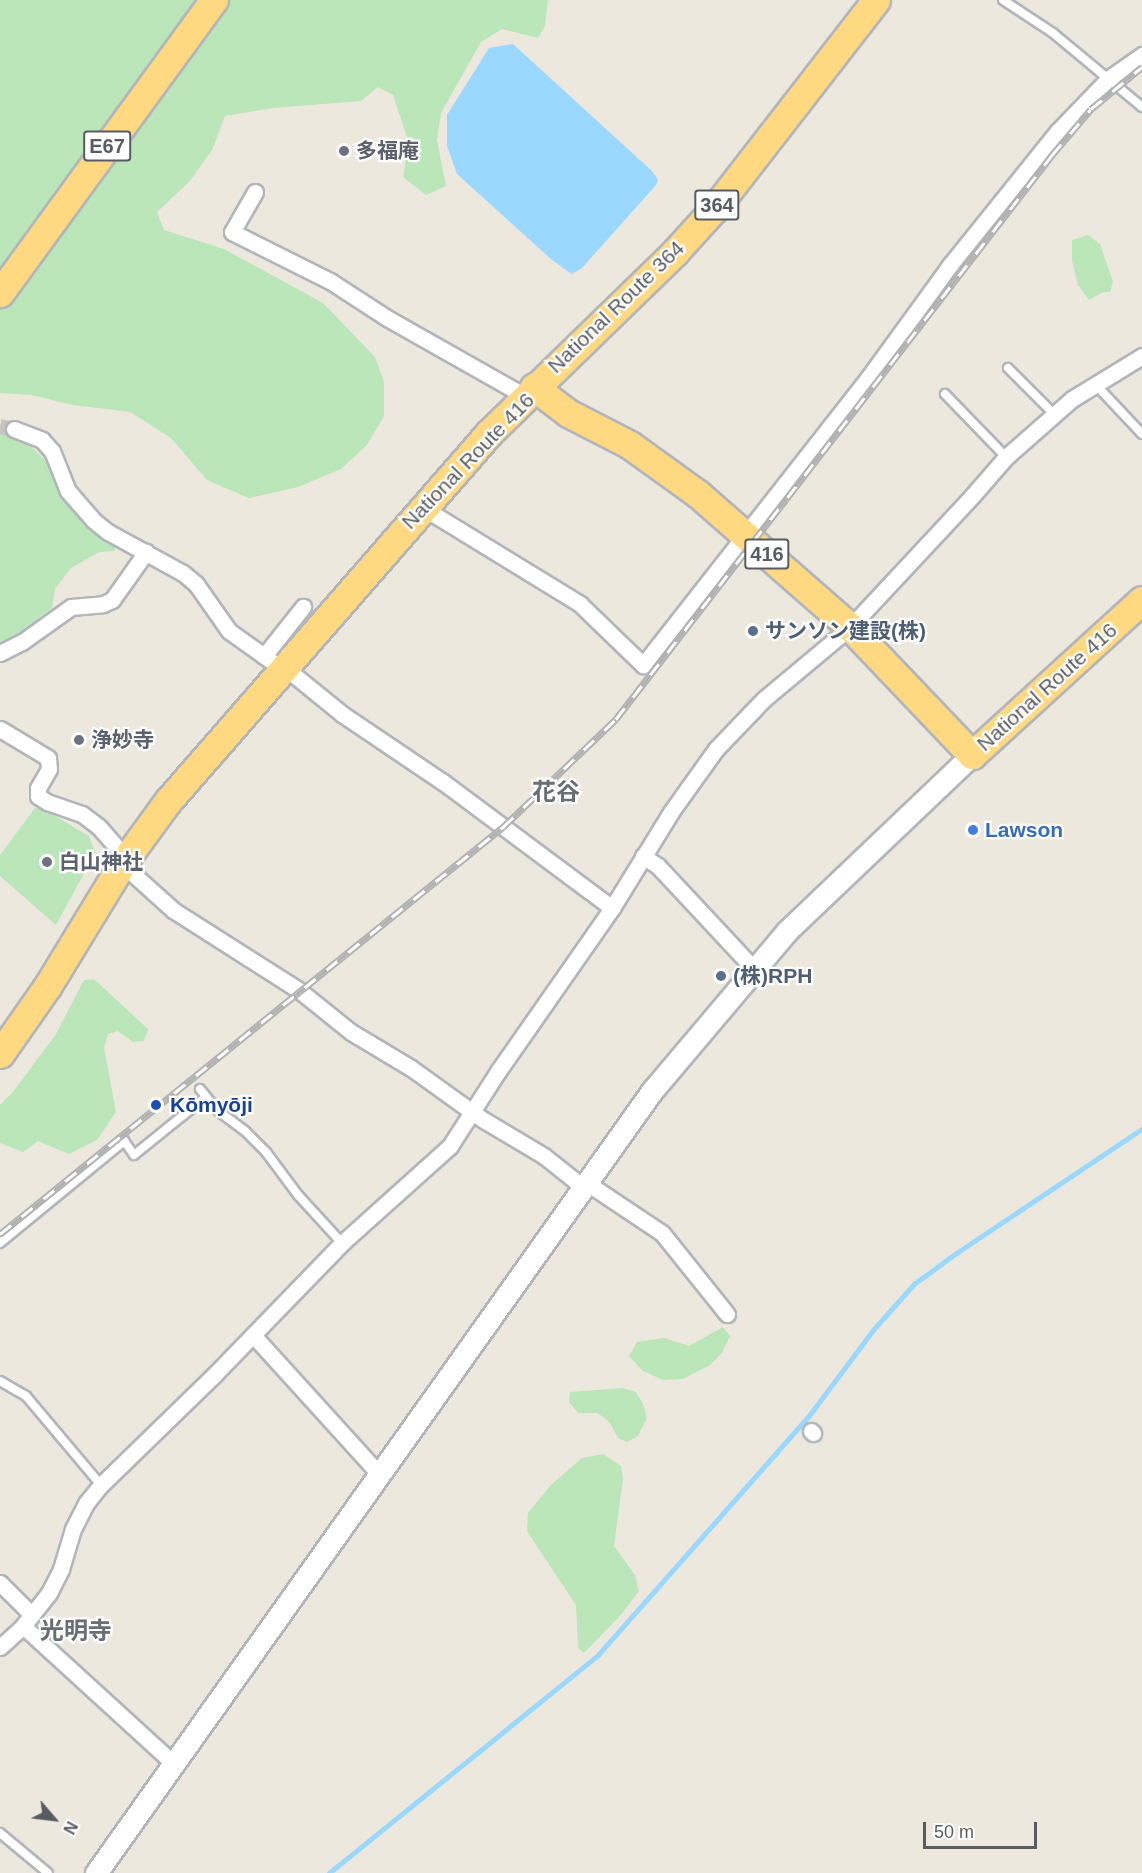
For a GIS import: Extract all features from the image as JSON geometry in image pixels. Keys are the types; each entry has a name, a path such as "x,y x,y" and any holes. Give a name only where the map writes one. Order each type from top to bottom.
{"highway":[{"name":"E67","path":"0,293 214,0"},
{"name":"National Route 364","path":"530,392 675,252 714,209 876,0"},
{"name":"National Route 416","path":"0,1054 47,987 124,861 168,801 276,664 530,392 630,446 671,473 850,627 972,755 1142,600"}],"street":[{"path":"422,507 580,604 644,665 868,378 950,265 1057,132 1108,78 1142,55"},
{"path":"255,192 232,232 330,281 387,318 530,392"},
{"path":"0,1647 27,1621 49,1593 61,1569 73,1529 87,1502 101,1485 254,1335 342,1243 376,1210 435,1162 450,1146 716,750 764,699 850,627 974,495 1006,457 1054,414 1142,356"},
{"path":"14,429 42,440 52,451 68,491 93,520 108,532 183,573 196,584 229,631 342,714 443,782 612,908"},
{"path":"0,653 22,642 71,607 103,604 112,600 146,552"},
{"path":"276,664 303,607"},
{"path":"0,729 48,758 49,769 38,788 38,796 47,802 82,814 99,827 124,861 173,910 300,991 351,1032 411,1068 472,1112 662,1233 727,1314"},
{"path":"96,1873 652,1091 754,969 824,893 972,755"},
{"path":"643,856 657,866 754,969"},
{"path":"254,1335 380,1474"},
{"path":"0,1583 27,1621 174,1764"}],"lane":[{"path":"1003,0 1049,29 1142,107"},
{"path":"1008,368 1054,414"},
{"path":"1096,385 1142,434"},
{"path":"945,394 1006,457"},
{"path":"200,1089 217,1110 245,1131 266,1152 298,1195 342,1243"},
{"path":"0,1243 124,1141 134,1155 206,1097"},
{"path":"0,1381 26,1396 101,1485"},
{"path":"0,1833 48,1873"}],"green space":[{"path":"0,0 548,0 545,26 538,38 502,29 481,42 441,113 437,140 446,186 426,195 403,177 409,143 393,95 378,87 361,101 273,108 225,116 212,150 190,181 157,212 164,230 224,249 323,303 375,357 384,382 384,416 367,445 341,469 298,487 249,498 207,480 171,438 130,412 73,405 31,395 0,393"},
{"path":"1088,235 1100,244 1113,282 1110,292 1103,292 1089,300 1078,285 1072,261 1072,240"},
{"path":"0,432 26,441 45,460 61,495 85,523 103,539 114,545 115,551 99,552 71,568 55,589 52,608 16,635 0,642"},
{"path":"35,808 45,810 89,836 95,853 56,925 0,876 0,855"},
{"path":"94,979 148,1029 144,1041 133,1042 118,1031 108,1034 104,1048 116,1112 97,1140 69,1154 38,1141 23,1152 0,1143 0,1105 13,1092 56,1034 84,980"},
{"path":"723,1327 730,1336 722,1353 710,1365 683,1379 663,1380 643,1371 629,1356 637,1342 664,1338 689,1346"},
{"path":"623,1388 636,1392 647,1418 638,1436 627,1442 618,1438 610,1423 598,1413 578,1413 569,1402 570,1392"},
{"path":"603,1454 621,1466 623,1479 614,1546 635,1575 639,1591 620,1616 584,1653 578,1648 576,1605 527,1531 528,1513 551,1485 582,1458"}],"water":[{"path":"513,44 652,171 658,180 582,268 572,274 552,260 457,174 447,146 447,115 489,48"}],"waterway":[{"path":"329,1873 598,1655 811,1413 873,1330 914,1284 1142,1129"}],"tunnel":[{"path":"0,426 14,429"}],"railway":[{"path":"0,1234 503,827 616,719 1052,155 1091,109 1142,67"}],"place":[{"name":"多福庵","path":"344,151"},
{"name":"サンソン建設(株)","path":"753,631"},
{"name":"浄妙寺","path":"79,740"},
{"name":"Lawson","path":"973,830"},
{"name":"白山神社","path":"47,862"},
{"name":"(株)RPH","path":"721,976"},
{"name":"Kōmyōji","path":"156,1105"}],"district":[{"name":"花谷","path":"556,792"},
{"name":"光明寺","path":"76,1631"}]}
